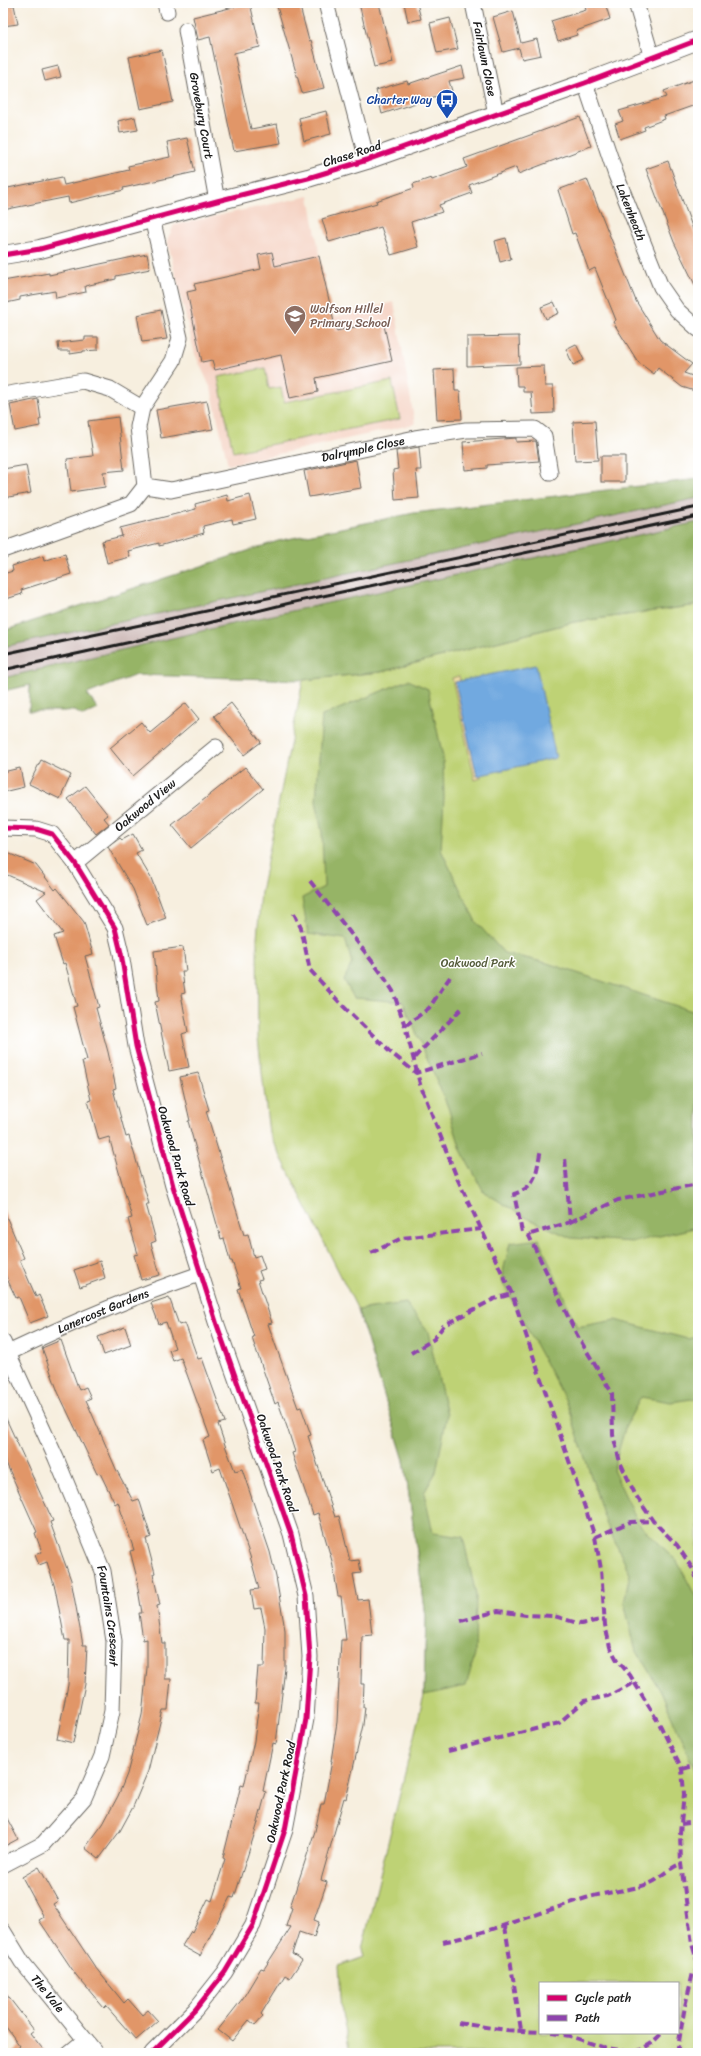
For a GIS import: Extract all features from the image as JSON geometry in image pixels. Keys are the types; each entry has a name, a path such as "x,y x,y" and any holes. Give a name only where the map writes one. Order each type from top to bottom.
{"street":[{"path":"326,3 367,160"},
{"name":"Fairlawn Close","path":"473,3 496,114"},
{"path":"636,3 652,58"},
{"name":"Grovebury Court","path":"186,30 217,201"},
{"name":"Chase Road","path":"3,255 40,249 152,218 308,178 367,160 585,83 698,40"},
{"name":"Lakenheath","path":"585,83 616,175 661,287 677,310 698,329"},
{"path":"3,550 131,504 145,486 138,427 142,408 173,361 180,338 152,218"},
{"path":"3,395 82,381 110,389 142,408"},
{"name":"Dalrymple Close","path":"145,486 171,490 415,438 466,430 494,429 535,429 544,436 550,473"},
{"name":"Oakwood View","path":"75,863 216,747"},
{"name":"Oakwood Park Road","path":"3,828 36,829 52,834 75,863 115,928 122,953 136,1046 173,1186 200,1274 291,1534 306,1596 310,1657 306,1719 285,1830 253,1925 225,1972 195,2010 152,2053"},
{"name":"Lanercost Gardens","path":"6,1348 141,1294 200,1274"},
{"name":"Fountains Crescent","path":"3,1865 43,1844 84,1798 102,1756 112,1711 114,1642 103,1571 56,1458 6,1348"},
{"name":"The Vale","path":"3,1931 22,1962 96,2053"},
{"path":"69,2053 85,2040"}],"shaded area":[{"name":"Wolfson Hillel Primary School","path":"309,196 331,318 394,302 415,424 228,465 211,389 195,354 167,240 174,225"},
{"path":"698,498 698,523 306,607 3,678 3,647"}],"green space":[{"path":"265,368 269,389 281,387 284,402 392,381 400,419 233,452 218,377"},
{"path":"698,479 698,498 3,647 3,631 278,541 414,513"},
{"path":"698,522 698,605 574,622 381,672 303,680 136,675 87,694 98,709 83,716 75,711 29,711 30,685 3,691 3,678 223,626"},
{"name":"Oakwood Park","path":"698,605 698,2053 350,2053 342,2013 339,1966 364,1957 362,1949 424,1695 426,1616 404,1460 358,1310 269,1133 258,1038 257,938 261,892 303,680 381,672 574,622"},
{"path":"408,680 428,689 443,757 444,797 441,850 476,922 504,953 547,963 698,1013 698,1227 634,1242 571,1238 525,1217 484,1192 461,1150 448,1107 403,1002 354,998 344,980 352,963 345,939 308,934 302,898 324,887 322,833 316,801 322,716"},
{"path":"539,1239 577,1327 615,1320 688,1339 698,1337 698,1398 671,1402 641,1397 626,1425 613,1470 639,1524 677,1561 698,1601 698,1777 661,1692 635,1648 624,1602 630,1574 606,1523 568,1405 501,1280 510,1243"},
{"path":"406,1303 428,1332 447,1415 436,1472 424,1493 433,1533 463,1537 476,1595 475,1655 466,1686 424,1695 426,1616 404,1460 358,1310"}],"sand":[{"path":"459,676 481,778 475,780 452,678"}],"water":[{"path":"536,665 556,758 477,776 455,682"}],"building":[{"path":"250,3 260,47 234,53 251,129 277,124 281,143 234,151 210,37 198,40 193,17"},
{"path":"276,3 299,3 324,88 302,93"},
{"path":"359,3 379,3 393,63 374,67"},
{"path":"404,3 417,3 421,19 408,22"},
{"path":"584,3 605,3 610,19 576,31 577,35 558,41 551,21 586,10"},
{"path":"14,5 18,24 3,26 3,7"},
{"path":"513,11 521,43 537,39 541,55 522,59 519,48 503,52 493,17"},
{"path":"450,18 458,49 437,53 430,23"},
{"path":"162,50 173,102 140,109 129,57"},
{"path":"58,66 61,77 45,81 42,70"},
{"path":"462,66 465,78 449,81 452,91 382,114 376,90 407,81 408,84"},
{"path":"694,80 698,91 698,104 664,116 665,119 644,127 645,130 620,139 615,124 623,121 619,111 667,97 664,91"},
{"path":"326,111 331,134 304,141 299,118"},
{"path":"135,117 138,130 120,133 118,121"},
{"path":"580,117 591,146 518,174 516,167 469,185 472,193 439,205 442,212 411,222 418,247 391,255 381,227 329,242 322,219 377,203 376,201 414,188 413,184 431,178 432,180 467,167 464,159"},
{"path":"187,138 195,172 123,188 124,190 69,203 68,197 3,210 3,189 62,177 64,185 129,170 128,166 170,157 167,142"},
{"path":"668,161 698,243 698,291 674,242 646,169"},
{"path":"587,179 636,301 660,340 692,364 684,373 698,378 698,392 682,387 658,368 654,374 638,362 613,322 616,320 595,268 589,271 575,233 572,234 558,190"},
{"path":"506,238 511,259 500,262 495,241"},
{"path":"272,252 275,266 319,256 336,331 383,321 392,361 316,378 318,392 290,398 281,355 215,370 212,360 202,362 187,292 196,290 194,284 261,269 258,255"},
{"path":"147,254 150,269 116,276 116,279 85,286 86,292 56,298 55,291 20,297 20,300 6,303 3,281 49,273 49,275"},
{"path":"554,302 559,313 546,319 541,307"},
{"path":"161,310 167,339 142,342 137,315"},
{"path":"519,336 520,364 467,366 467,337"},
{"path":"85,337 98,337 98,350 70,354 70,351 59,351 58,343 85,340"},
{"path":"576,344 584,360 573,365 566,349"},
{"path":"544,366 545,386 553,386 554,413 533,414 531,392 523,392 523,386 517,386 516,367"},
{"path":"454,369 455,391 460,391 462,419 437,420 434,370"},
{"path":"38,399 41,419 39,420 40,426 15,431 10,405"},
{"path":"207,401 213,429 161,438 156,410"},
{"path":"118,417 124,470 103,472 105,487 71,492 67,459 93,456 88,421"},
{"path":"595,421 598,460 575,461 573,422"},
{"path":"516,438 516,442 536,441 539,461 487,465 487,468 465,470 463,442"},
{"path":"419,447 421,470 416,470 419,498 395,500 393,470 398,469 396,451"},
{"path":"601,456 625,456 625,482 601,482"},
{"path":"356,460 361,488 309,497 304,471"},
{"path":"26,465 31,493 3,498 3,469"},
{"path":"227,495 228,501 250,495 256,519 233,524 232,519 203,526 204,533 159,546 159,543 128,551 130,557 107,563 102,541 122,536 120,528 196,509 195,504"},
{"path":"65,554 71,574 21,590 22,594 3,600 3,574 13,571 12,566 43,556 44,561"},
{"path":"186,703 199,719 133,776 110,748 141,722 150,733"},
{"path":"231,703 261,742 244,755 214,716"},
{"path":"41,760 71,775 60,799 29,784"},
{"path":"245,767 263,789 191,848 172,825"},
{"path":"20,768 24,787 3,792 3,772"},
{"path":"85,786 108,815 104,818 109,824 96,834 68,799"},
{"path":"133,834 142,850 136,853 151,878 166,918 147,925 133,889 108,847 120,838 122,840"},
{"path":"3,851 36,865 55,890 57,888 84,922 93,954 85,956 99,1007 96,1008 116,1088 113,1089 126,1137 129,1136 149,1204 146,1204 156,1241 151,1243 160,1275 141,1280 134,1255 138,1254 128,1219 132,1218 109,1137 99,1140 88,1101 91,1100 82,1061 87,1060 73,1007 77,1006 65,963 63,964 54,936 63,933 37,899 46,892 3,873"},
{"path":"183,947 186,971 182,971 185,993 181,994 188,1032 182,1034 189,1067 169,1071 155,1002 159,1001 154,951"},
{"path":"198,1073 209,1110 206,1111 244,1235 248,1234 254,1257 260,1255 265,1269 259,1271 262,1279 258,1280 272,1323 268,1324 298,1408 301,1407 311,1435 308,1436 335,1517 339,1516 350,1561 359,1560 361,1573 353,1574 358,1600 368,1599 372,1635 362,1636 361,1684 364,1684 363,1707 365,1707 363,1725 346,1799 344,1798 321,1880 327,1882 314,1920 319,1922 314,1937 299,1932 292,1954 302,1960 290,1978 285,1975 261,2014 263,2016 255,2025 249,2020 232,2041 218,2030 243,1998 261,1968 264,1969 291,1927 286,1926 292,1908 290,1907 315,1831 321,1804 324,1804 337,1722 341,1640 346,1640 341,1596 338,1596 332,1561 318,1513 313,1515 292,1453 295,1452 287,1427 278,1402 275,1404 252,1338 254,1337 238,1289 241,1288 232,1261 230,1261 224,1238 221,1239 188,1121 190,1121 180,1077"},
{"path":"3,1209 24,1258 20,1260 36,1297 39,1295 48,1316 30,1323 19,1297 16,1298 3,1270"},
{"path":"100,1261 105,1278 80,1287 74,1270"},
{"path":"169,1297 179,1325 185,1323 198,1359 202,1358 225,1422 218,1424 235,1471 242,1469 270,1552 285,1630 285,1668 276,1744 273,1743 263,1791 266,1792 257,1826 234,1898 230,1897 200,1956 182,1946 191,1931 192,1932 208,1899 212,1901 225,1859 223,1858 241,1785 244,1786 254,1741 259,1703 255,1703 258,1667 264,1667 265,1628 261,1608 254,1609 251,1590 259,1589 250,1556 220,1468 213,1471 203,1440 210,1437 181,1358 173,1361 169,1350 175,1348 166,1322 159,1324 151,1303"},
{"path":"125,1327 131,1345 104,1355 98,1337"},
{"path":"61,1340 79,1390 86,1387 91,1398 86,1400 116,1469 133,1501 139,1499 151,1537 146,1539 155,1573 153,1574 160,1605 157,1606 162,1643 165,1643 165,1679 171,1679 168,1710 163,1710 148,1771 133,1807 120,1831 99,1859 85,1848 103,1824 118,1796 127,1774 142,1715 147,1668 147,1639 143,1640 139,1613 142,1613 138,1582 130,1551 134,1550 118,1502 115,1504 100,1473 97,1474 58,1392 42,1348"},
{"path":"3,1412 53,1521 50,1522 71,1580 83,1645 87,1645 85,1684 73,1743 57,1739 68,1685 69,1640 65,1640 55,1588 47,1562 39,1565 35,1555 42,1552 35,1533 37,1532 3,1456"},
{"path":"3,1811 18,1839 3,1847"},
{"path":"39,1867 58,1901 53,1904 95,1967 124,2003 128,1999 142,2015 148,2010 158,2021 136,2040 106,2006 104,2008 76,1975 39,1920 44,1917 22,1877"},
{"path":"3,1990 34,2030 30,2033 46,2053 12,2053 20,2046 3,2023"}],"railway":[{"path":"3,654 698,507"},
{"path":"3,670 131,642 290,603 698,516"}],"marked path":[{"path":"310,881 382,974 393,991 405,1026 420,1084 457,1178 512,1294 595,1537 601,1569 605,1625 610,1647 617,1660 630,1675 660,1725 682,1769 684,1794 680,1833 681,1864 692,1944 698,1964"},
{"path":"294,913 301,928 310,970 341,1004 389,1051 416,1073 482,1053"},
{"path":"405,1026 429,1008 450,977"},
{"path":"414,1058 463,1007"},
{"path":"522,1232 514,1194 522,1191 532,1182 537,1171 541,1149"},
{"path":"531,1234 570,1222 565,1157"},
{"path":"570,1222 618,1200 698,1184"},
{"path":"371,1253 402,1238 481,1229"},
{"path":"528,1234 577,1335 612,1393 613,1435 620,1462 635,1494 653,1521 677,1545 694,1571 698,1583"},
{"path":"411,1353 434,1339 444,1325 494,1299 512,1294"},
{"path":"595,1537 630,1522 653,1521"},
{"path":"461,1621 498,1611 526,1615 554,1616 581,1624 605,1619"},
{"path":"448,1751 559,1723 584,1701 608,1696 635,1682"},
{"path":"682,1769 698,1765"},
{"path":"681,1824 698,1822"},
{"path":"443,1942 497,1928 586,1898 648,1884 673,1867 681,1864"},
{"path":"505,1926 521,2030"},
{"path":"677,2053 685,2006 693,1973 698,1971"},
{"path":"458,2023 506,2030 539,2032"},
{"path":"558,2034 570,2036 602,2047 636,2053"},
{"path":"635,2053 652,2043 661,2034"}],"cycle path":[{"path":"3,255 40,249 308,178 367,160 585,83 698,40"},
{"path":"3,828 36,829 52,834 75,863 115,928 121,953 136,1046 173,1186 217,1325 291,1534 306,1596 310,1657 306,1719 285,1830 253,1925 225,1972 195,2010 152,2053"}],"place":[{"name":"Charter Way","path":"447,120"},
{"name":"Wolfson Hillel Primary School","path":"295,336"}]}
